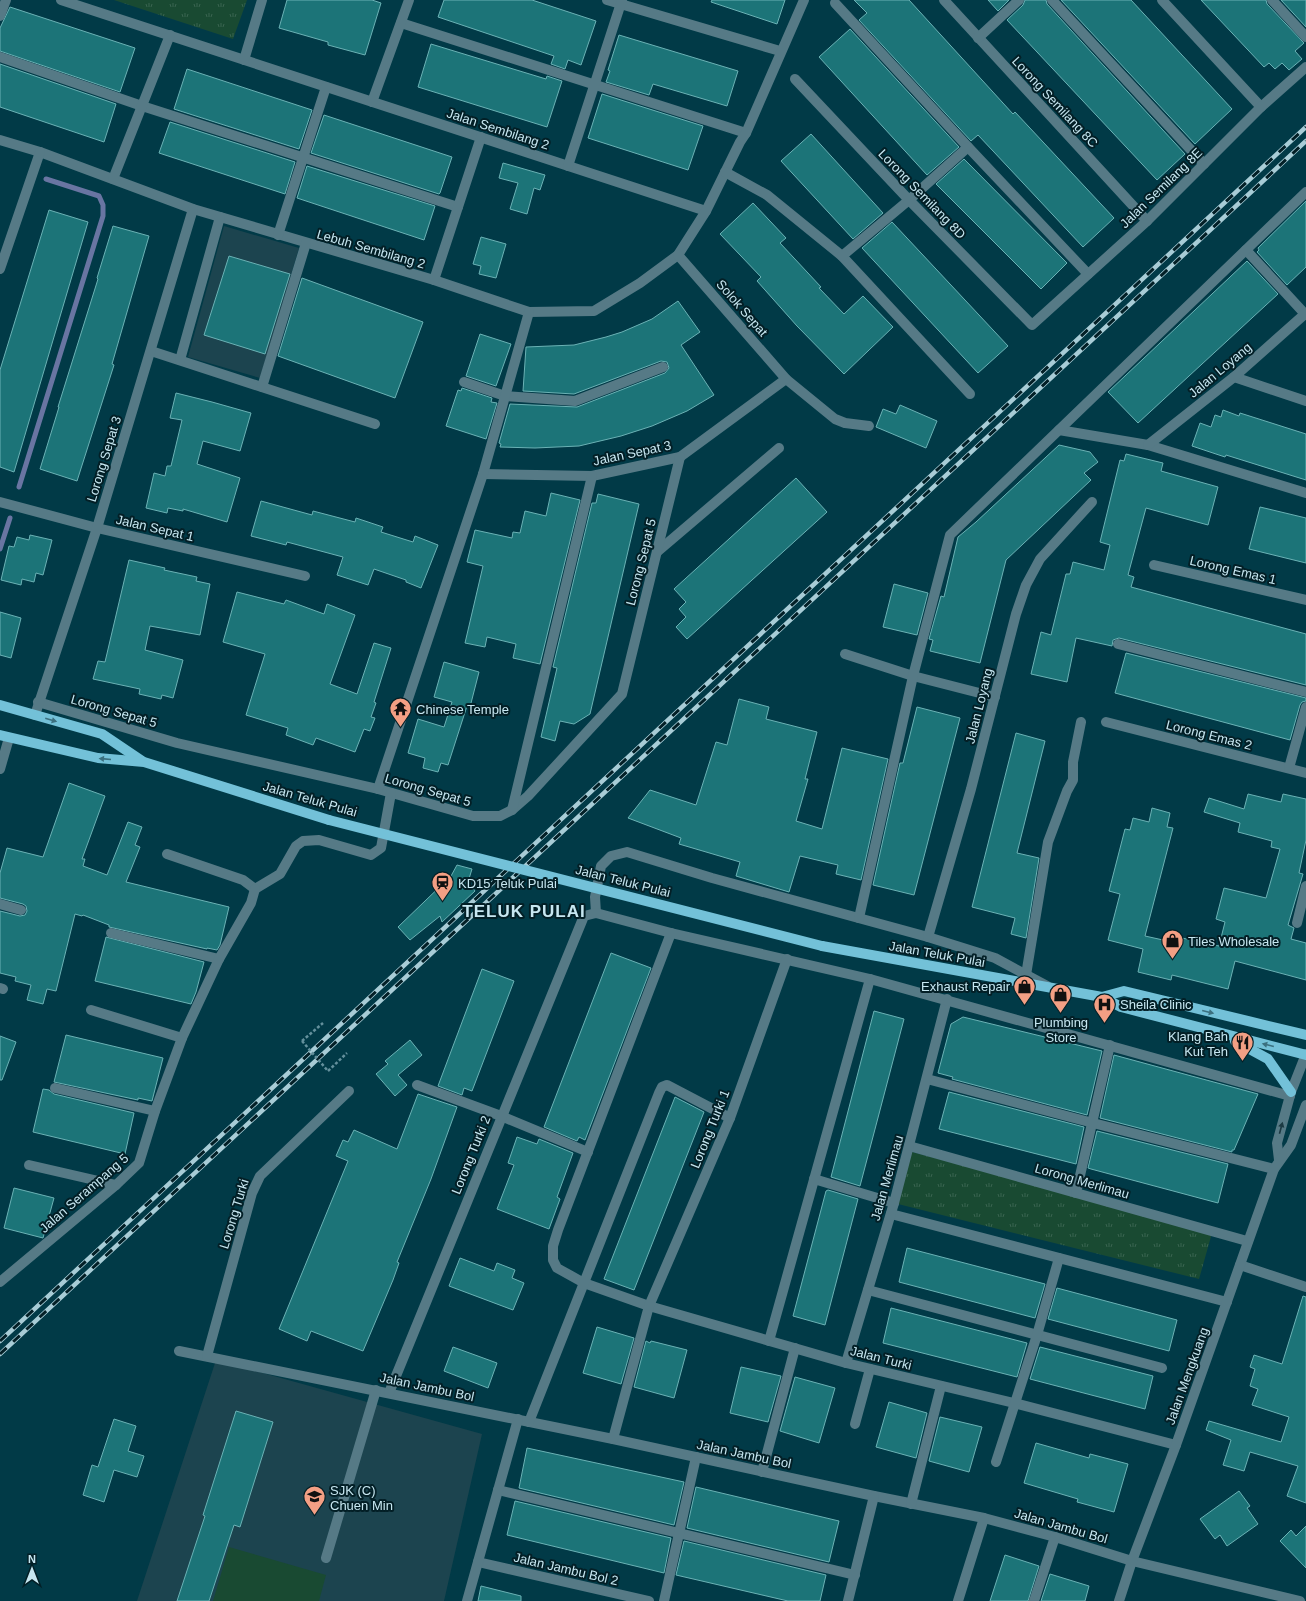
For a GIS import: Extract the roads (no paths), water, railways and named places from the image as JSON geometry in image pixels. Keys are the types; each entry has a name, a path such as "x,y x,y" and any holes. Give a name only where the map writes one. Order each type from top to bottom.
{"main road":[{"name":"Jalan Teluk Pulai","path":"0,705 102,734 144,762"},
{"name":"Jalan Teluk Pulai","path":"5,736 98,758 144,762 329,820 822,946 1102,997 1121,1007 1306,1054"},
{"name":"Jalan Teluk Pulai","path":"1102,997 1124,991 1306,1036"},
{"path":"1223,1034 1268,1059 1290,1094"}],"street":[{"path":"0,16 6,0"},
{"name":"Jalan Sembilang 2","path":"61,0 706,211"},
{"path":"244,60 262,0"},
{"path":"372,102 409,0"},
{"path":"607,0 622,2 780,51"},
{"path":"706,211 740,142 746,133 780,51 804,0"},
{"name":"Lorong Semilang 8C","path":"944,0 1147,221"},
{"path":"978,38 1020,0"},
{"path":"1052,0 1204,164"},
{"path":"1162,0 1261,107"},
{"path":"1272,0 1306,37"},
{"path":"568,166 622,2"},
{"path":"836,3 968,147 1088,274"},
{"path":"401,22 746,133"},
{"path":"113,179 170,36"},
{"path":"0,57 142,106 458,207"},
{"name":"Jalan Semilang 8E","path":"1032,325 1147,221 1261,107 1306,67"},
{"name":"Lorong Semilang 8D","path":"795,79 908,200 1032,325"},
{"path":"278,235 326,87"},
{"path":"434,280 481,137"},
{"name":"Lebuh Sembilang 2","path":"0,140 40,152 220,217 434,280 529,312 594,311 640,283 678,255 706,211"},
{"path":"842,256 968,147"},
{"path":"0,269 40,152"},
{"path":"725,172 767,195 842,256 970,394"},
{"path":"859,918 913,676 950,535 1306,192"},
{"name":"Lorong Sepat 3","path":"35,715 38,702 97,528 193,208"},
{"path":"180,360 220,217"},
{"path":"0,237 10,240"},
{"path":"262,387 306,243"},
{"path":"1246,250 1305,314"},
{"name":"Solok Sepat","path":"678,255 786,379 835,418 851,424 869,426"},
{"path":"378,789 483,474 529,312"},
{"name":"Jalan Loyang","path":"1148,445 1234,377 1305,314"},
{"path":"151,351 375,424"},
{"path":"464,382 504,396 575,401 663,367"},
{"path":"1234,377 1306,401"},
{"name":"Jalan Sepat 3","path":"483,474 592,476 680,457 786,379"},
{"path":"1059,430 1148,445 1306,493"},
{"path":"657,552 779,448"},
{"name":"Lorong Sepat 5","path":"38,702 176,743 378,789 473,816 500,816 512,810 528,796 622,694 680,457"},
{"path":"512,810 592,476"},
{"name":"Jalan Sepat 1","path":"0,502 97,528 305,576"},
{"name":"Jalan Loyang","path":"928,937 971,789 1016,614 1026,585 1040,559 1092,502"},
{"name":"Lorong Emas 1","path":"1154,565 1306,600"},
{"path":"1118,644 1306,692"},
{"path":"845,654 913,676 995,697"},
{"path":"1289,768 1306,707"},
{"path":"1026,975 1048,842 1072,780 1072,762 1081,722"},
{"name":"Lorong Emas 2","path":"1106,722 1306,773"},
{"path":"0,769 5,736"},
{"path":"167,854 243,880 255,889 280,874 296,846 303,841 319,840 371,855 381,848 391,793"},
{"path":"1051,988 995,958 928,937 712,878 626,852 611,856 601,866 595,897 596,913 671,933 787,959 947,999 1290,1094"},
{"path":"1297,923 1306,886"},
{"name":"Jalan Serampang 5","path":"0,1282 116,1185 140,1162 155,1111 182,1038 219,959 251,903 255,889"},
{"path":"0,904 21,910"},
{"name":"Lorong Turki 2","path":"389,1393 578,928 584,916 596,913"},
{"path":"111,933 219,959"},
{"path":"417,1085 501,1116 588,1152 671,933"},
{"name":"Lorong Turki 1","path":"613,1439 649,1306 730,1118 787,959"},
{"path":"769,1341 870,979"},
{"name":"Jalan Merlimau","path":"846,1362 891,1214 947,999"},
{"path":"91,1010 182,1038"},
{"path":"1076,1193 1110,1045"},
{"path":"1279,1160 1277,1143 1290,1094 1306,1054"},
{"path":"927,1079 1274,1169"},
{"path":"529,1422 662,1087 667,1085 730,1118"},
{"path":"55,1088 155,1111"},
{"name":"Lorong Turki","path":"207,1356 252,1194 260,1176 349,1091"},
{"name":"Jalan Mengkuang","path":"1119,1601 1132,1561 1176,1445 1240,1265 1247,1241 1274,1169 1291,1145 1306,1106"},
{"name":"Lorong Merlimau","path":"909,1146 1247,1241"},
{"name":"Jalan Turki","path":"588,1152 553,1246 553,1260 557,1268 584,1283 649,1306 870,1369 1014,1403 1176,1445"},
{"path":"29,1166 116,1185"},
{"path":"814,1180 894,1203"},
{"path":"891,1214 1227,1302"},
{"path":"996,1462 1037,1335 1059,1258"},
{"path":"1240,1265 1306,1287"},
{"path":"868,1290 1162,1368"},
{"path":"762,1472 795,1348"},
{"name":"Jalan Jambu Bol","path":"179,1351 518,1419 874,1496 984,1518 1055,1537 1132,1561 1300,1601"},
{"path":"855,1424 870,1369"},
{"path":"912,1504 941,1386"},
{"path":"326,1558 376,1390"},
{"path":"467,1601 518,1419"},
{"path":"664,1601 696,1457"},
{"path":"498,1490 680,1532 855,1575"},
{"path":"848,1601 874,1496"},
{"path":"958,1601 984,1518"},
{"path":"1034,1601 1055,1537"},
{"name":"Jalan Jambu Bol 2","path":"478,1562 649,1601"}],"waterway":[{"path":"19,487 103,216 103,205 99,196 46,179"},
{"path":"0,549 10,518"}],"railway":[{"path":"0,1341 1306,127"},
{"path":"0,1354 1306,141"}],"place":[{"name":"Chinese Temple","path":"400,728"},
{"name":"KD15 Teluk Pulai","path":"442,902"},
{"name":"Tiles Wholesale","path":"1173,960"},
{"name":"Exhaust Repair","path":"1025,1006"},
{"name":"Plumbing Store","path":"1061,1014"},
{"name":"Sheila Clinic","path":"1104,1024"},
{"name":"Klang Bah Kut Teh","path":"1243,1062"},
{"name":"SJK (C) Chuen Min","path":"314,1516"}],"district":[{"name":"TELUK PULAI","path":"524,911"}]}
